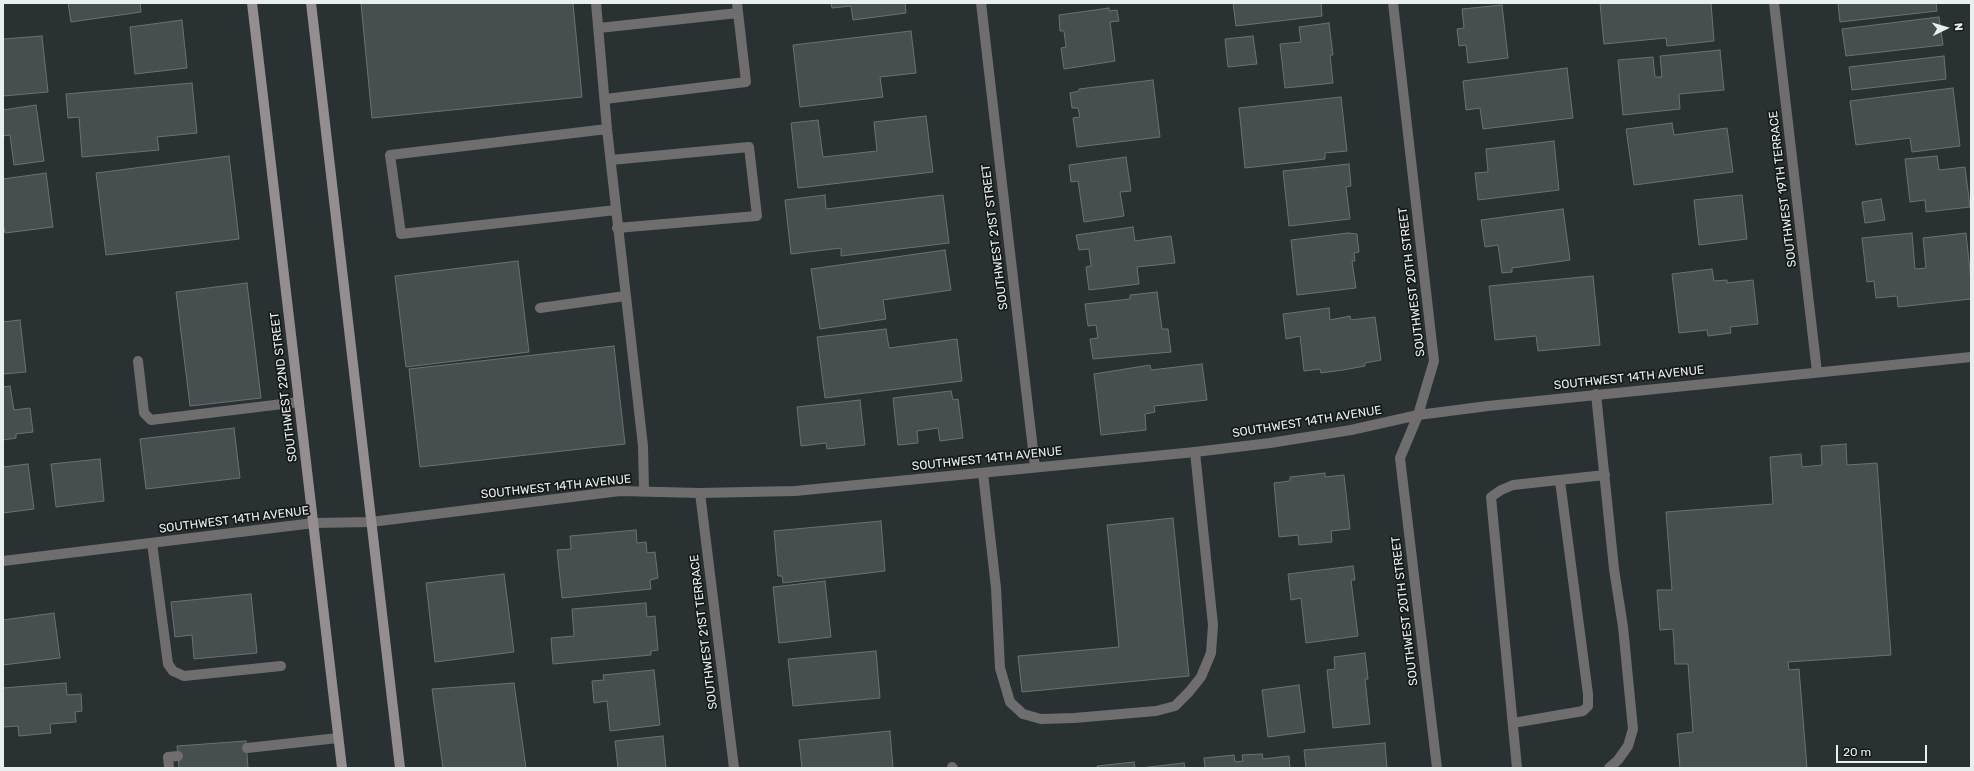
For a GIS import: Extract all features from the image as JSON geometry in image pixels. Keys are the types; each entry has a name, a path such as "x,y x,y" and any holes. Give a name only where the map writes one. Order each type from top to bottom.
{"main road":[{"name":"SOUTHWEST 22ND STREET","path":"252,3 342,768"},
{"path":"311,3 400,768"}],"street":[{"path":"596,3 607,129 643,446 644,490"},
{"name":"SOUTHWEST 21ST STREET","path":"981,3 1035,467"},
{"name":"SOUTHWEST 20TH STREET","path":"1392,3 1434,361 1418,415 1400,458 1437,768"},
{"name":"SOUTHWEST 19TH TERRACE","path":"1774,3 1817,372"},
{"path":"599,28 738,8 746,82 605,99"},
{"path":"607,129 390,155 401,234 616,210"},
{"path":"611,160 750,147 757,216 618,228"},
{"path":"540,308 626,296"},
{"name":"SOUTHWEST 14TH AVENUE","path":"3,561 314,522 371,522 620,491 644,490 700,493 795,491 1195,452 1285,441 1351,430 1418,415 1596,394 1971,357"},
{"path":"138,361 144,413 151,420 299,402"},
{"path":"1596,394 1614,569 1623,627 1633,729 1628,746 1618,760 1609,768"},
{"path":"983,473 996,588 1000,668 1010,702 1023,714 1041,720 1156,711 1175,706 1189,692 1201,677 1211,653 1213,625 1195,452"},
{"path":"1517,768 1491,497 1501,490 1513,485 1605,475"},
{"path":"1513,723 1583,711 1588,706 1588,694 1560,481"},
{"name":"SOUTHWEST 21ST TERRACE","path":"700,493 734,768"},
{"path":"152,543 168,664 173,671 184,676 281,666"},
{"path":"247,748 338,738"},
{"path":"169,768 168,757 178,756"}],"building":[{"path":"68,3 140,3 141,12 71,22"},
{"path":"361,3 573,3 582,97 372,118"},
{"path":"831,3 905,3 906,13 853,20 851,6 832,8"},
{"path":"1233,3 1321,3 1322,16 1236,26"},
{"path":"1600,3 1711,3 1714,41 1667,46 1666,38 1604,44"},
{"path":"1838,3 1936,3 1937,11 1840,22"},
{"path":"1502,5 1508,58 1468,63 1466,45 1459,46 1457,29 1464,28 1462,9"},
{"path":"1109,8 1109,11 1117,10 1119,21 1110,22 1115,61 1064,69 1061,48 1066,47 1064,31 1060,31 1059,15"},
{"path":"1939,17 1943,45 1846,56 1842,29"},
{"path":"182,20 187,68 135,74 130,27"},
{"path":"1329,23 1333,55 1330,55 1333,83 1285,88 1280,44 1301,42 1299,27"},
{"path":"911,31 916,73 880,77 883,97 800,107 793,45"},
{"path":"42,36 48,92 3,96 3,39"},
{"path":"1253,36 1257,64 1228,67 1225,39"},
{"path":"1720,50 1724,90 1679,94 1680,109 1623,115 1618,60 1653,57 1655,77 1662,77 1660,56"},
{"path":"1944,56 1946,79 1852,90 1849,67"},
{"path":"1567,68 1573,118 1483,129 1480,108 1466,110 1463,81"},
{"path":"1153,80 1160,137 1077,147 1073,118 1080,117 1078,108 1072,108 1070,93 1079,91 1079,89"},
{"path":"192,83 197,133 157,137 159,150 82,157 79,117 68,118 66,94"},
{"path":"1953,88 1960,146 1912,152 1910,138 1856,145 1850,101"},
{"path":"1341,97 1347,151 1325,153 1325,159 1245,168 1239,108"},
{"path":"36,105 44,161 14,165 10,135 3,136 3,110"},
{"path":"926,116 933,172 798,188 791,123 818,120 823,157 877,151 874,122"},
{"path":"1672,123 1674,135 1727,128 1733,172 1634,185 1626,129"},
{"path":"1554,141 1559,190 1478,200 1475,173 1488,172 1486,149"},
{"path":"229,156 239,239 106,255 96,173"},
{"path":"1937,156 1939,170 1965,167 1970,207 1926,212 1925,200 1910,202 1905,159"},
{"path":"1126,157 1131,191 1120,192 1124,216 1084,222 1078,181 1071,182 1069,165"},
{"path":"1349,164 1351,186 1346,187 1350,219 1289,226 1283,171"},
{"path":"46,173 53,227 5,233 3,223 3,179"},
{"path":"825,195 826,209 943,195 949,243 841,256 841,248 791,254 785,200"},
{"path":"1742,195 1747,239 1699,245 1694,200"},
{"path":"1881,199 1885,220 1865,223 1862,202"},
{"path":"1563,209 1570,260 1512,268 1512,272 1502,273 1498,245 1485,247 1481,220"},
{"path":"1133,227 1135,241 1171,236 1175,263 1137,267 1139,284 1089,290 1086,267 1091,266 1089,249 1079,250 1076,235"},
{"path":"1348,233 1357,234 1359,252 1354,253 1355,261 1352,261 1356,288 1297,295 1291,240"},
{"path":"1912,233 1915,269 1926,268 1923,238 1966,233 1971,281 1971,299 1898,307 1897,296 1876,298 1874,281 1867,282 1862,238"},
{"path":"945,250 951,290 883,300 886,319 820,329 811,269"},
{"path":"518,261 529,352 406,367 395,276"},
{"path":"1712,269 1714,281 1727,280 1727,283 1753,280 1758,324 1730,327 1731,333 1708,336 1707,330 1679,333 1672,274"},
{"path":"1593,276 1600,345 1538,351 1536,336 1495,340 1489,286"},
{"path":"247,283 261,398 190,406 176,292"},
{"path":"1157,292 1162,329 1168,329 1171,352 1093,359 1090,339 1098,338 1096,325 1088,326 1085,304 1130,299 1130,295"},
{"path":"1329,308 1330,320 1350,316 1351,320 1375,317 1381,360 1365,363 1365,366 1343,370 1321,373 1320,369 1304,371 1300,336 1286,339 1283,314"},
{"path":"20,320 26,372 3,374 3,322"},
{"path":"886,329 889,348 957,339 962,381 825,398 817,337"},
{"path":"614,346 625,444 420,467 409,369"},
{"path":"1202,364 1207,400 1154,406 1155,412 1145,414 1146,430 1101,435 1094,374 1150,365 1151,370"},
{"path":"10,386 14,410 30,408 33,432 16,434 16,438 3,440 3,387"},
{"path":"951,391 953,400 958,399 963,438 940,441 938,428 917,431 918,443 898,445 893,398"},
{"path":"860,400 865,445 827,449 826,443 801,446 797,407"},
{"path":"234,428 240,478 146,489 140,439"},
{"path":"1846,444 1847,465 1877,463 1891,655 1788,662 1789,670 1799,669 1807,768 1680,768 1677,734 1693,732 1688,664 1675,664 1673,629 1660,630 1657,590 1672,590 1666,512 1773,504 1770,457 1801,454 1802,467 1822,465 1821,446"},
{"path":"100,459 104,501 56,507 51,464"},
{"path":"28,464 34,509 3,513 3,467"},
{"path":"1325,473 1325,477 1344,475 1350,529 1331,531 1332,542 1299,545 1298,535 1279,537 1274,483 1290,481 1290,477"},
{"path":"1173,518 1189,676 1022,692 1018,656 1119,647 1107,525"},
{"path":"881,521 885,571 783,583 782,576 778,576 774,531"},
{"path":"636,530 637,543 646,542 647,553 655,552 658,578 650,580 651,589 562,598 557,550 571,549 570,536"},
{"path":"1353,566 1355,580 1351,580 1358,636 1306,643 1301,598 1291,600 1288,574"},
{"path":"504,574 514,652 435,662 426,583"},
{"path":"825,581 831,637 779,643 773,587"},
{"path":"251,594 257,653 194,659 192,635 175,637 171,602"},
{"path":"646,603 647,617 655,616 658,650 651,651 651,655 553,664 551,638 574,636 572,609"},
{"path":"54,613 60,658 3,665 3,620"},
{"path":"876,651 880,698 793,706 788,659"},
{"path":"1365,653 1368,679 1365,679 1370,724 1333,728 1327,670 1335,669 1334,657"},
{"path":"654,670 660,725 610,731 607,701 594,703 592,681 604,680 603,675"},
{"path":"66,683 67,695 81,694 82,711 75,712 76,722 50,724 51,733 19,736 18,726 3,727 3,688"},
{"path":"514,683 526,768 443,768 432,689"},
{"path":"1299,685 1305,732 1268,737 1262,690"},
{"path":"890,731 893,768 802,768 799,740"},
{"path":"663,736 666,768 618,768 615,741"},
{"path":"246,741 248,768 179,768 177,746"},
{"path":"1385,743 1387,768 1306,768 1304,750"},
{"path":"1262,754 1263,759 1289,756 1290,768 1205,768 1204,758 1234,755 1235,762 1243,761 1242,755"},
{"path":"1134,762 1135,768 1098,768 1097,766"},
{"path":"1184,763 1185,768 1140,768"}]}
